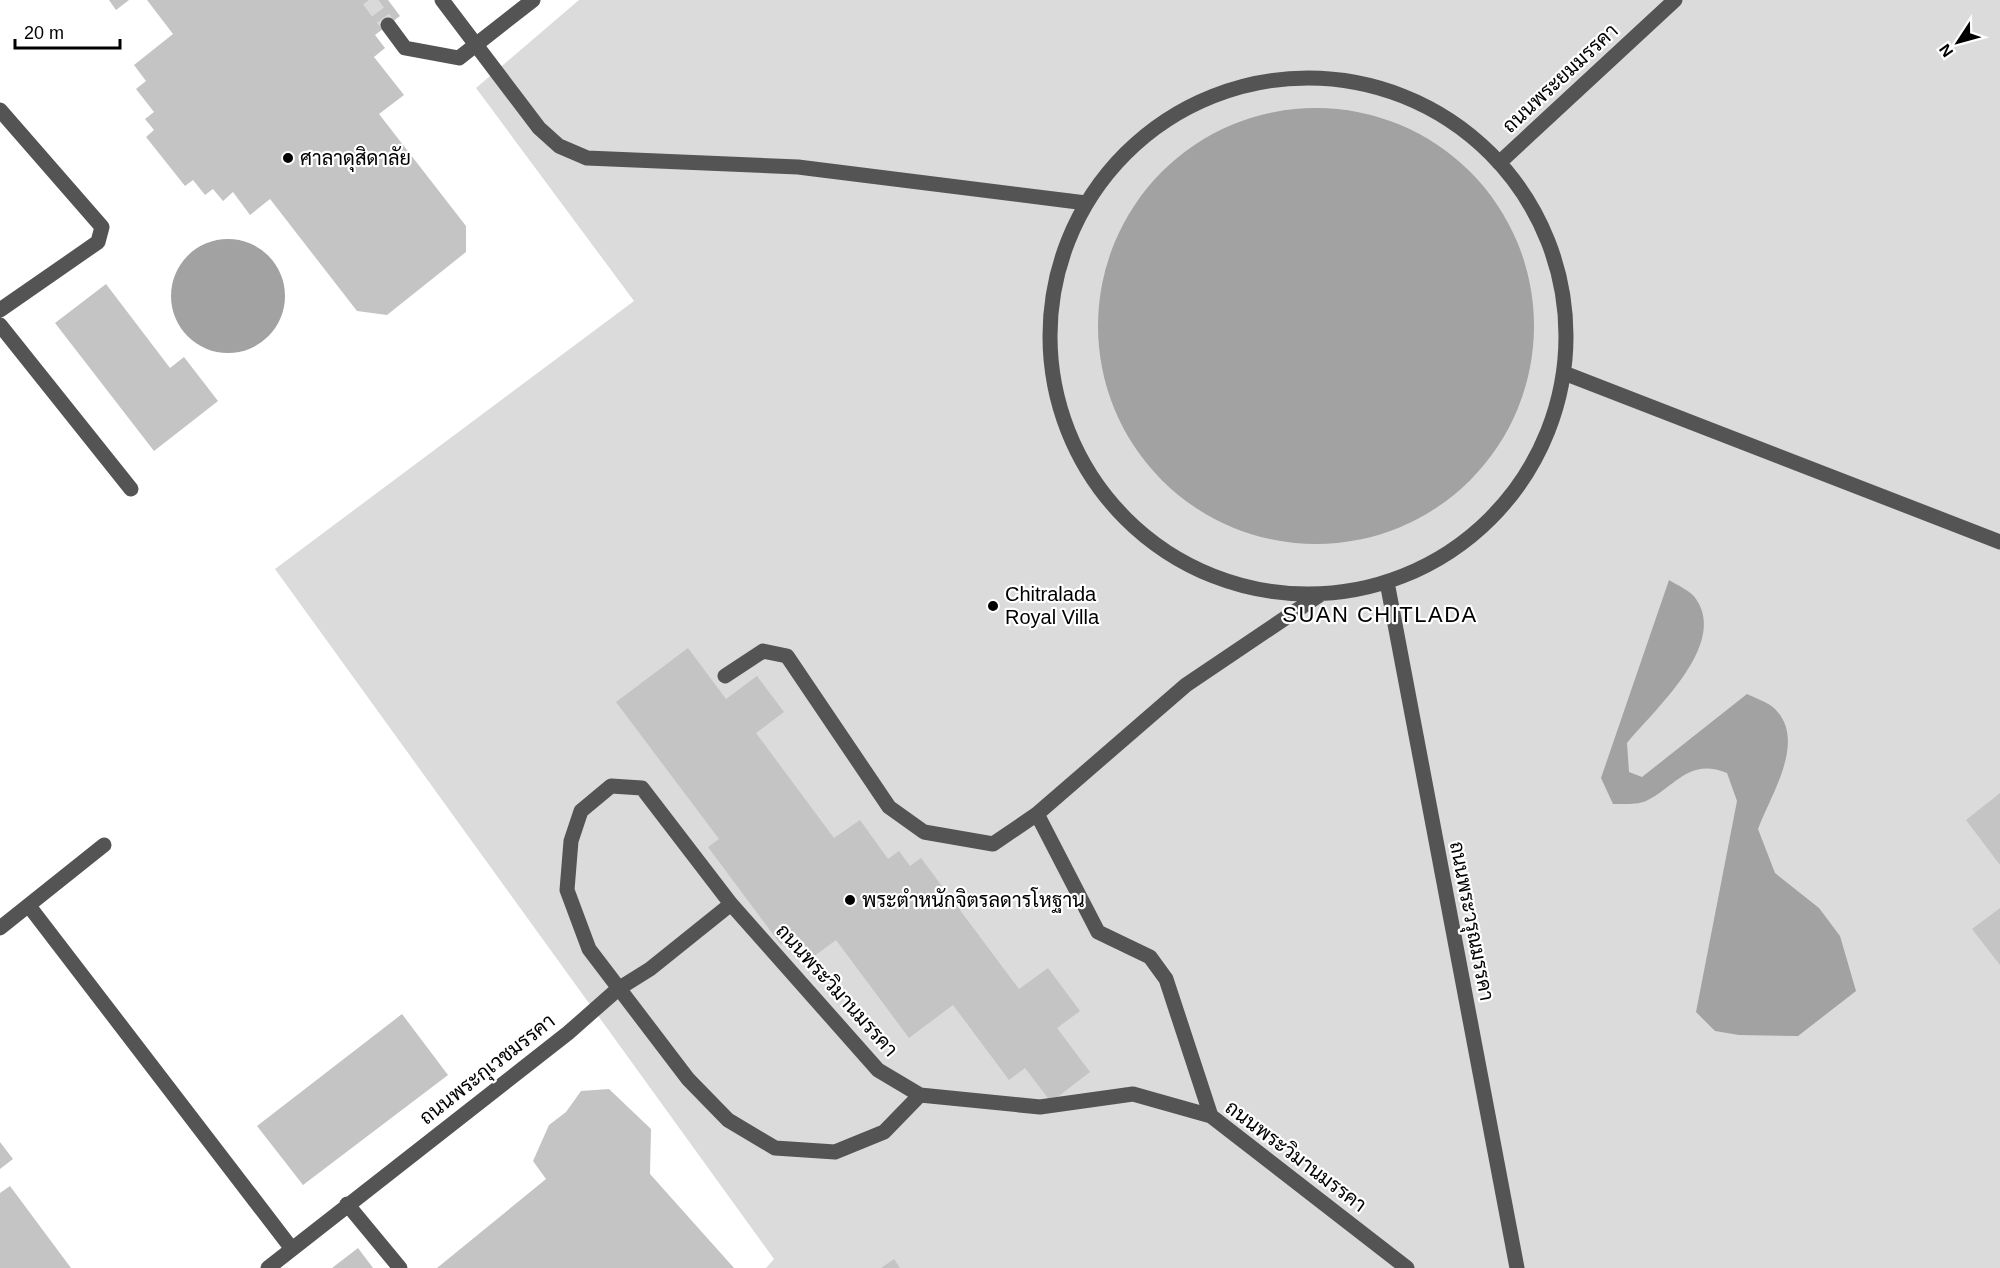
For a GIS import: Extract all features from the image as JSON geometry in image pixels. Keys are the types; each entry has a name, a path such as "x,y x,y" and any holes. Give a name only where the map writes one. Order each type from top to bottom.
{"street":[{"path":"442,0 539,128 559,146 587,158 798,167 1086,203"},
{"path":"388,25 405,48 459,58 533,0"},
{"name":"ถนนพระยมมรรคา","path":"1499,163 1675,0"},
{"path":"1297,77 1342,79 1386,89 1428,107 1466,132 1499,163 1527,199 1547,239 1560,283 1566,328 1564,373 1550,428 1536,459 1512,496 1481,530 1445,556 1404,577 1361,590 1321,594 1276,592 1243,585 1190,566 1152,541 1118,510 1090,474 1069,434 1055,391 1049,346 1051,301 1061,256 1086,203 1102,177 1133,143 1169,116 1209,95 1252,82 1297,77"},
{"path":"0,110 102,226 98,242 0,310"},
{"path":"0,325 131,489"},
{"path":"1564,373 2000,542"},
{"name":"ถนนพระวรุณมรรคา","path":"1387,582 1517,1268"},
{"path":"725,676 763,651 787,656 889,807 924,832 993,844 1037,814 1186,685 1321,594"},
{"name":"ถนนพระวิมานมรรคา","path":"618,989 589,950 567,890 571,841 581,811 611,786 642,788 731,904 878,1070 920,1095 1040,1107 1133,1094 1211,1116 1407,1268"},
{"path":"1037,814 1098,932 1150,957 1166,979 1211,1116"},
{"path":"0,928 104,845"},
{"name":"ถนนพระกุเวชมรรคา","path":"268,1268 568,1033 618,989 650,969 731,904"},
{"path":"29,906 292,1249"},
{"path":"618,989 688,1079 728,1120 775,1148 835,1152 884,1132 920,1095"},
{"path":"347,1204 400,1268"}],"shaded area":[{"path":"579,0 2000,0 2000,1268 766,1268 774,1259 275,569 634,301 476,88"},
{"path":"1316,108 1359,112 1399,125 1437,145 1470,172 1497,205 1517,243 1530,283 1534,326 1530,369 1517,409 1497,447 1470,480 1437,507 1399,527 1359,540 1316,544 1273,540 1233,527 1195,507 1162,480 1135,447 1115,409 1102,369 1098,326 1102,283 1115,243 1135,205 1162,172 1195,145 1233,125 1273,112"},
{"path":"228,239 250,243 268,256 281,274 285,296 281,318 268,336 250,349 228,353 206,349 188,336 175,318 171,296 175,274 188,256 206,243"},
{"path":"1669,580 1696,599 1703,617 1703,636 1684,676 1627,743 1629,772 1642,777 1747,694 1775,709 1784,722 1788,736 1787,752 1778,784 1758,829 1775,873 1819,908 1840,936 1856,991 1798,1036 1739,1035 1715,1031 1696,1012 1737,801 1727,773 1714,769 1692,771 1646,801 1630,804 1613,804 1601,778"}],"building":[{"path":"109,0 129,0 116,10"},
{"name":"ศาลาดุสิดาลัย","path":"147,0 388,0 400,16 375,35 385,48 374,57 404,95 379,114 466,226 466,252 387,315 357,311 270,199 250,215 233,192 223,201 213,189 205,195 193,180 185,186 146,137 154,130 145,119 154,112 136,89 146,81 134,65 173,34"},
{"path":"106,284 170,368 184,357 218,401 154,451 55,323"},
{"name":"พระตำหนักจิตรลดารโหฐาน","path":"688,648 726,699 757,676 784,712 756,733 834,838 860,820 888,859 899,851 910,866 921,858 1019,989 1048,968 1080,1011 1057,1028 1090,1072 1051,1102 1025,1068 1009,1080 953,1005 909,1038 836,940 813,957 796,934 781,945 708,847 719,839 616,702"},
{"path":"2000,793 2000,865 1966,820"},
{"path":"2000,908 2000,965 1972,929"},
{"path":"402,1014 448,1075 303,1185 257,1126"},
{"path":"609,1089 651,1129 650,1174 734,1268 437,1268 546,1179 533,1161 549,1125 566,1112 581,1091"},
{"path":"0,1142 13,1159 0,1169"},
{"path":"10,1186 71,1268 0,1268 0,1193"},
{"path":"358,1248 373,1268 332,1268"},
{"path":"894,1259 900,1268 881,1268"}],"tunnel":[{"path":"369,0 388,25"}],"place":[{"name":"ศาลาดุสิดาลัย","path":"288,158"},
{"name":"Chitralada Royal Villa","path":"993,606"},
{"name":"พระตำหนักจิตรลดารโหฐาน","path":"850,900"}],"district":[{"name":"SUAN CHITLADA","path":"1380,614"}]}
